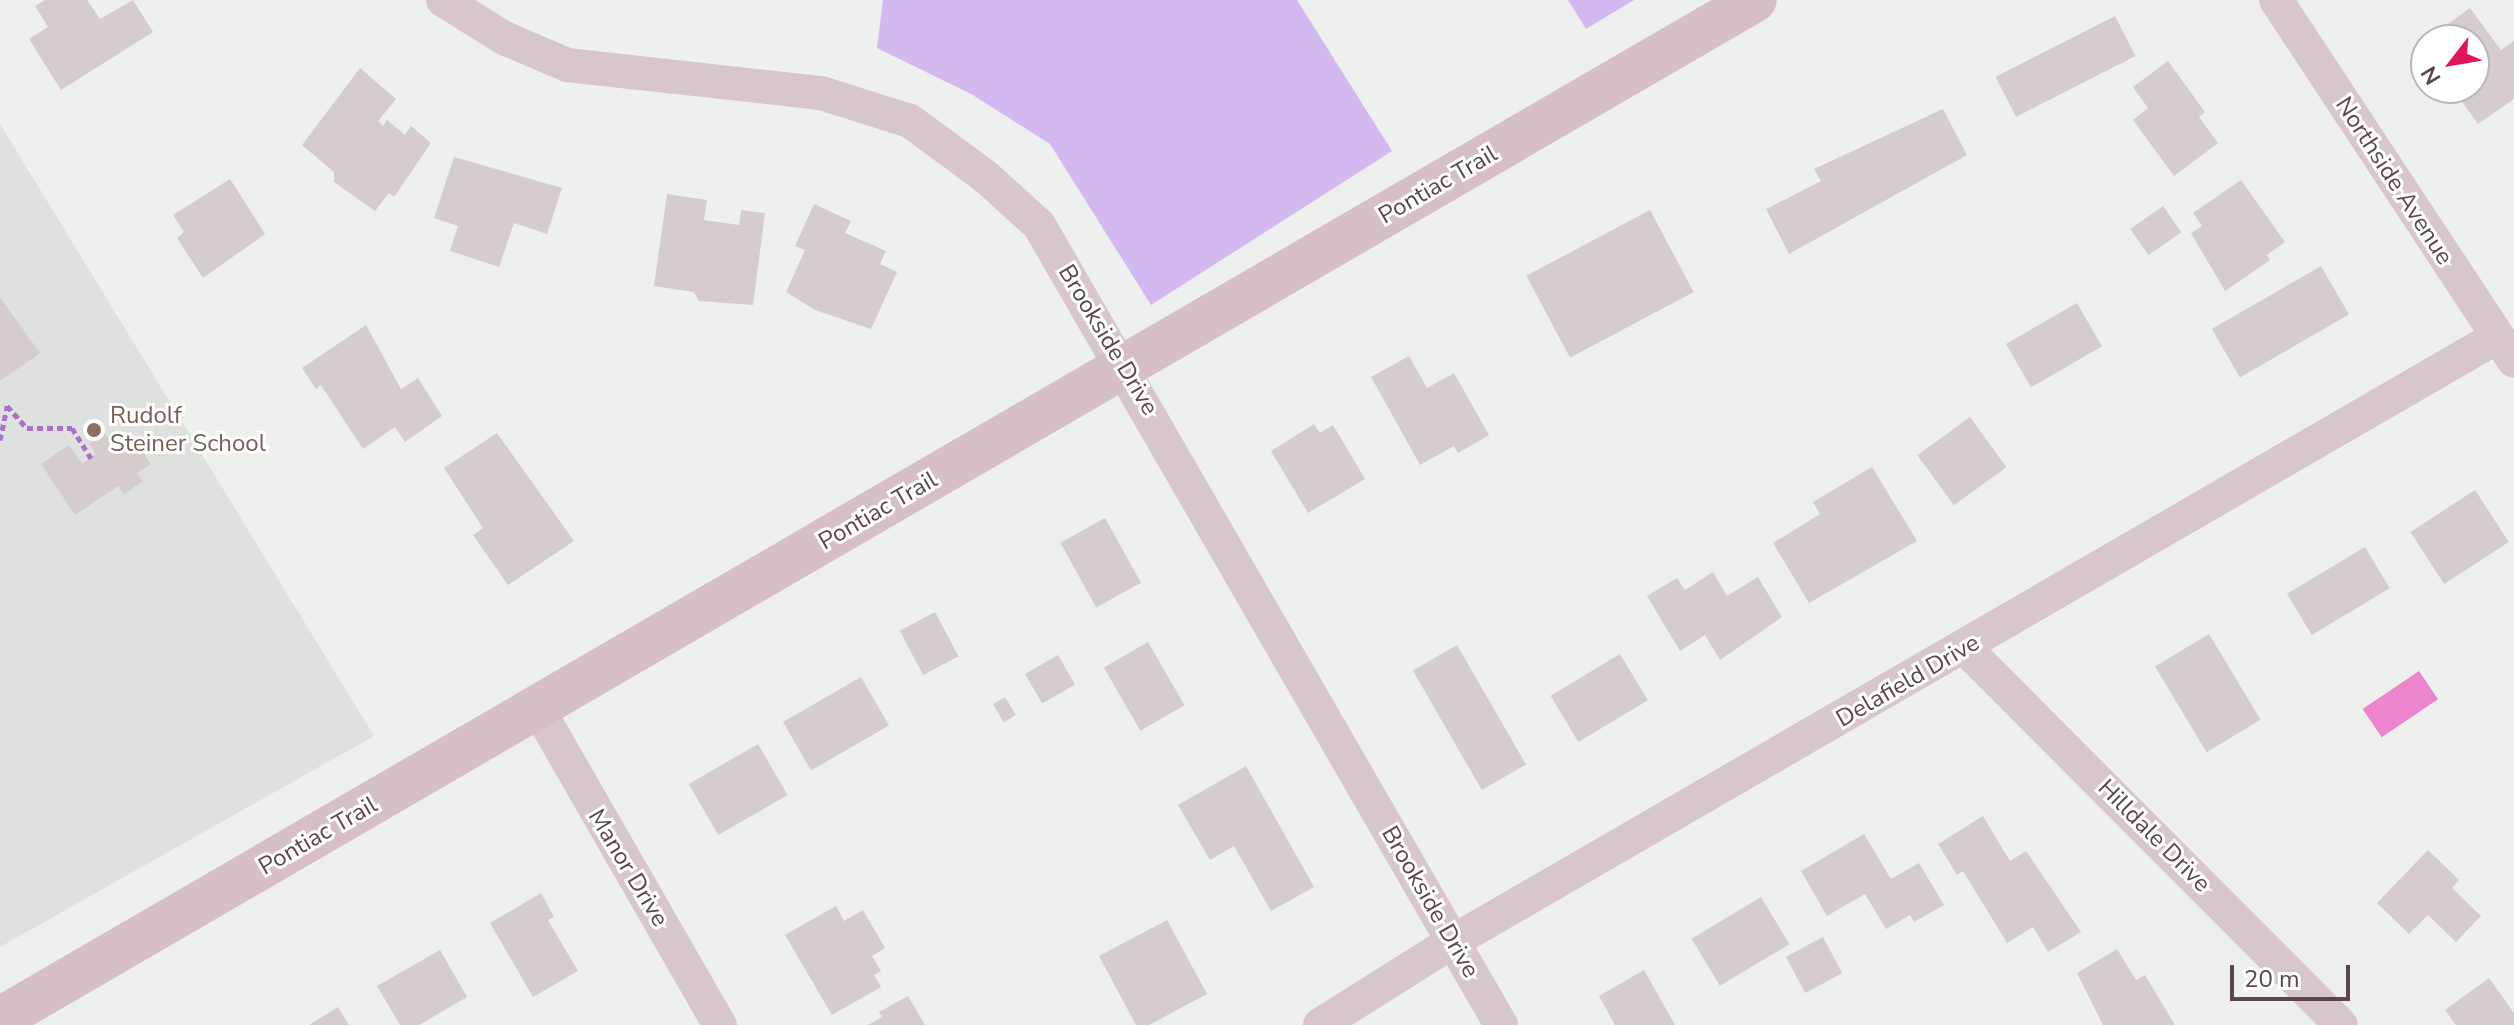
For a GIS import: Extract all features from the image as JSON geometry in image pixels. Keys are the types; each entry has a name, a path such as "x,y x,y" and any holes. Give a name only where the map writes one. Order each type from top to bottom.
{"main road":[{"name":"Pontiac Trail","path":"0,1019 1755,0"}],"street":[{"name":"Brookside Drive","path":"443,0 504,38 567,65 821,93 910,121 986,177 1039,225 1125,367 1501,1025"},
{"name":"Northside Avenue","path":"2276,0 2506,349"},
{"name":"Delafield Drive","path":"1320,1025 1452,942 1965,648 2506,349"},
{"name":"Hilldale Drive","path":"1965,648 2341,1025"},
{"name":"Manor Drive","path":"538,709 720,1025"}],"path":[{"path":"0,410 7,406"},
{"path":"0,440 7,406"},
{"path":"7,406 27,428 72,428 91,458"}],"shaded area":[{"path":"883,0 1297,0 1392,151 1151,305 1050,144 971,94 877,48"},
{"path":"1568,0 1634,0 1586,29"},
{"name":"Rudolf Steiner School","path":"0,124 374,736 0,947"},
{"path":"2419,671 2438,699 2382,737 2363,709"}],"building":[{"path":"45,0 87,0 100,19 133,0 153,32 61,90 29,39 48,27 35,6"},
{"path":"2470,8 2482,24 2448,24"},
{"path":"2115,16 2135,56 2016,117 1996,77"},
{"path":"2490,35 2501,50 2514,41 2514,99 2478,124 2464,104 2490,104"},
{"path":"2168,61 2205,112 2199,117 2218,143 2174,176 2133,120 2148,108 2133,87"},
{"path":"360,68 396,99 378,121 383,126 387,120 405,135 411,126 431,143 394,197 389,193 375,211 334,182 334,172 302,145"},
{"path":"1943,109 1967,155 1789,254 1766,209 1821,181 1814,169"},
{"path":"454,157 562,188 547,234 514,223 499,267 450,251 458,226 434,218"},
{"path":"230,179 265,234 203,278 177,238 184,232 173,215"},
{"path":"2241,180 2285,242 2267,255 2270,260 2225,291 2191,233 2202,226 2193,213"},
{"path":"667,194 707,200 704,220 739,225 741,210 765,213 753,305 699,301 694,292 654,286"},
{"path":"814,204 851,221 845,233 886,251 880,264 897,272 871,329 815,310 786,292 805,250 795,246"},
{"path":"2163,206 2181,232 2149,255 2130,229"},
{"path":"1650,210 1694,292 1570,358 1526,276"},
{"path":"2321,266 2349,314 2240,377 2212,329"},
{"path":"0,297 40,353 0,381"},
{"path":"2077,303 2102,346 2031,387 2006,344"},
{"path":"366,325 401,389 418,378 442,416 405,442 395,427 363,449 321,385 316,389 302,368"},
{"path":"1409,356 1427,388 1454,373 1489,435 1458,453 1454,446 1420,465 1371,377"},
{"path":"1970,417 2006,467 1954,505 1917,455"},
{"path":"1314,424 1320,433 1333,425 1365,479 1308,513 1271,451"},
{"path":"129,432 151,464 137,473 143,481 124,494 118,486 75,515 41,464 69,445 82,464 96,454 89,443 105,433 112,444"},
{"path":"497,433 574,541 508,585 473,535 483,528 444,468"},
{"path":"1872,467 1917,541 1809,603 1773,543 1820,514 1813,502"},
{"path":"2475,490 2509,542 2444,584 2410,532"},
{"path":"1105,518 1141,583 1096,607 1060,543"},
{"path":"2365,547 2390,588 2312,635 2287,594"},
{"path":"1713,572 1727,596 1758,577 1782,617 1720,660 1705,635 1680,651 1647,596 1677,578 1685,590"},
{"path":"935,612 958,656 923,675 900,631"},
{"path":"2209,634 2261,720 2207,752 2155,666"},
{"path":"1148,642 1184,705 1140,731 1104,668"},
{"path":"1457,645 1526,765 1482,790 1413,670"},
{"path":"1620,654 1648,700 1578,742 1551,696"},
{"path":"1058,655 1075,684 1042,703 1025,674"},
{"path":"861,677 889,725 811,770 783,722"},
{"path":"1005,697 1016,715 1004,722 993,704"},
{"path":"758,744 788,795 718,835 689,784"},
{"path":"1246,766 1314,887 1271,911 1234,846 1210,860 1178,805"},
{"path":"1983,816 2010,861 2026,851 2081,932 2048,952 2033,927 2007,943 1963,871 1957,875 1938,844"},
{"path":"1864,834 1891,879 1919,863 1944,905 1914,922 1910,915 1886,929 1865,894 1827,916 1801,871"},
{"path":"2428,850 2459,880 2452,888 2481,916 2456,942 2428,915 2409,934 2377,903"},
{"path":"541,893 554,917 548,920 578,971 533,997 490,923"},
{"path":"1761,897 1789,944 1720,986 1692,939"},
{"path":"836,906 844,921 863,910 885,948 872,956 881,971 874,975 881,987 832,1015 785,935"},
{"path":"1167,920 1207,994 1149,1025 1136,1025 1099,956"},
{"path":"1823,937 1842,973 1805,993 1786,957"},
{"path":"2117,949 2136,980 2145,975 2175,1025 2103,1025 2077,973"},
{"path":"440,950 467,997 419,1025 400,1025 377,986"},
{"path":"1644,970 1675,1025 1615,1025 1599,996"},
{"path":"2489,978 2514,1013 2514,1025 2456,1025 2445,1010"},
{"path":"908,996 925,1025 868,1025 882,1017 879,1012"},
{"path":"338,1007 349,1025 309,1025"}],"place":[{"name":"Rudolf Steiner School","path":"94,430"}]}
